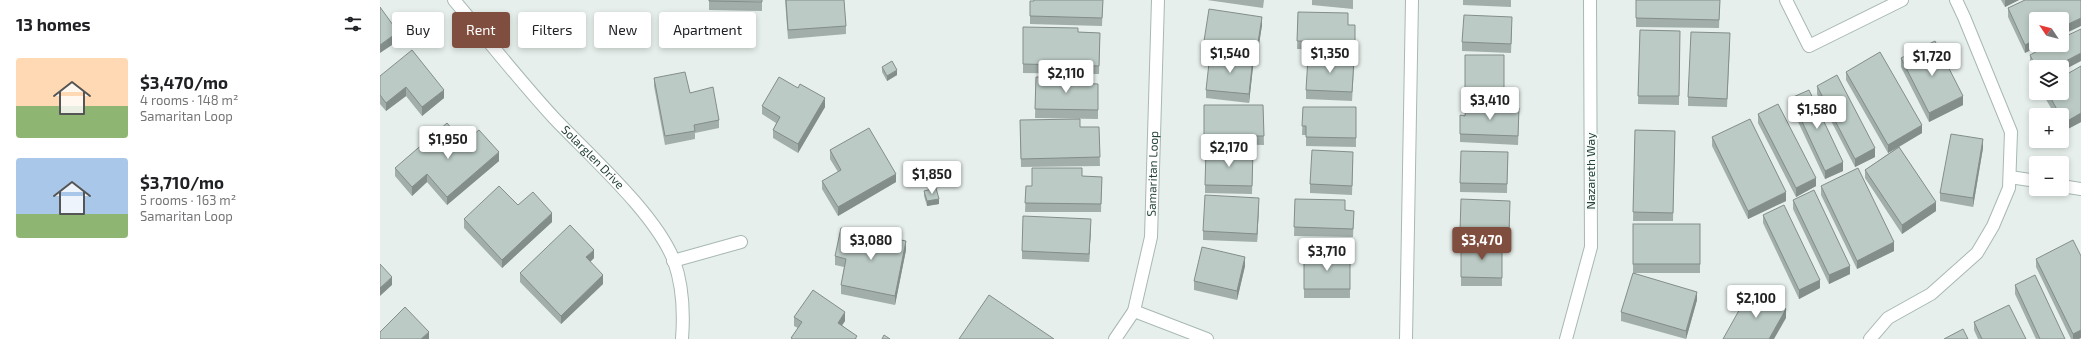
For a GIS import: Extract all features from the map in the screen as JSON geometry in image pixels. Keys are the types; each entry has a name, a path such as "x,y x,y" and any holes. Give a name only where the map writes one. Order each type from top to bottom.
{"street":[{"name":"Solarglen Drive","path":"454,0 552,116 617,183 646,216 662,240 673,261 681,291 684,318 682,339"},
{"name":"Samaritan Loop","path":"1115,339 1134,311 1151,237 1158,0"},
{"path":"1406,339 1412,0"},
{"name":"Nazareth Way","path":"1566,339 1591,247 1590,0"},
{"path":"1786,0 1809,46 1902,0"},
{"path":"1870,339 1888,318 1931,294 1977,253 1994,226 2009,188 2011,132 1956,0"},
{"path":"2010,177 2029,180"},
{"path":"2069,187 2081,189"},
{"path":"673,261 741,242"},
{"path":"1134,311 1207,339"}],"building":[{"path":"762,0 762,2 709,1"},
{"path":"786,0 844,0 846,26 788,30"},
{"path":"1103,0 1102,18 1030,16 1030,1"},
{"path":"1636,0 1720,0 1719,20 1636,18"},
{"path":"2025,0 2081,0 2081,18 2069,24 2069,12 2029,12 2029,43 2025,45 2008,8"},
{"path":"380,7 392,24 392,36 380,45"},
{"path":"1209,9 1262,17 1257,49 1204,41"},
{"path":"1298,12 1348,13 1348,25 1355,25 1355,42 1297,41"},
{"path":"1464,15 1512,17 1511,44 1462,42"},
{"path":"1023,27 1078,28 1078,32 1100,33 1099,66 1023,64"},
{"path":"2081,29 2081,53 2068,60 2032,60 2030,55 2036,52 2069,52 2069,35"},
{"path":"1640,30 1680,31 1679,96 1638,96"},
{"path":"1691,32 1730,33 1727,99 1688,97"},
{"path":"1935,41 1963,96 1929,113 1901,58"},
{"path":"412,50 444,90 422,107 406,87 386,103 380,95 380,76"},
{"path":"1880,52 1922,125 1888,145 1846,72"},
{"path":"1210,54 1253,58 1249,94 1206,90"},
{"path":"1465,55 1504,55 1504,90 1465,89"},
{"path":"1308,57 1354,59 1352,92 1306,90"},
{"path":"892,61 897,70 887,76 882,67"},
{"path":"2081,66 2081,113 2069,120 2069,108 2056,108 2052,100 2069,100 2069,73"},
{"path":"685,72 690,93 713,87 719,120 694,125 695,131 665,136 654,78"},
{"path":"1837,75 1875,148 1855,159 1817,86"},
{"path":"779,77 798,88 800,84 825,98 798,144 773,130 780,117 762,106"},
{"path":"1036,77 1079,78 1079,83 1098,84 1098,110 1035,109"},
{"path":"1809,90 1843,162 1825,171 1791,98"},
{"path":"1778,104 1816,178 1796,188 1758,114"},
{"path":"1204,105 1263,105 1264,136 1204,136"},
{"path":"1466,106 1519,108 1518,136 1460,134 1460,115 1465,116"},
{"path":"1303,107 1356,107 1356,138 1306,137 1306,126 1302,126"},
{"path":"1080,119 1080,127 1099,127 1100,157 1021,159 1020,120"},
{"path":"1750,119 1786,192 1748,211 1712,137"},
{"path":"447,123 464,143 479,130 499,152 447,197 427,174 412,187 395,168"},
{"path":"869,128 896,174 838,207 822,181 841,170 830,150"},
{"path":"1635,130 1675,131 1673,213 1633,212"},
{"path":"1951,134 1983,139 1973,198 1940,193"},
{"path":"1899,147 1936,202 1902,225 1865,170"},
{"path":"1206,149 1253,151 1252,186 1205,185"},
{"path":"1312,150 1353,152 1352,186 1310,184"},
{"path":"1461,151 1508,152 1507,184 1460,183"},
{"path":"1032,168 1082,168 1082,176 1102,177 1101,204 1025,203 1026,186 1032,186"},
{"path":"1858,168 1894,242 1857,261 1821,186"},
{"path":"499,186 518,205 533,192 552,213 502,260 464,219"},
{"path":"936,188 939,199 927,201 924,191"},
{"path":"1814,190 1850,266 1829,275 1793,200"},
{"path":"1205,195 1259,198 1257,234 1203,231"},
{"path":"1295,199 1345,200 1345,210 1354,211 1353,229 1294,227"},
{"path":"1461,199 1510,201 1509,233 1460,231"},
{"path":"1784,205 1820,280 1799,290 1763,215"},
{"path":"1023,216 1091,219 1089,254 1022,251"},
{"path":"1633,224 1700,224 1700,264 1633,264"},
{"path":"570,225 594,250 586,257 603,275 561,316 520,273"},
{"path":"841,228 906,241 895,296 841,285 846,259 835,256"},
{"path":"2073,240 2081,256 2081,330 2073,334 2036,259"},
{"path":"1461,244 1502,244 1502,278 1461,277"},
{"path":"1202,247 1245,257 1237,291 1194,281"},
{"path":"1304,255 1350,255 1350,289 1304,289"},
{"path":"380,264 392,277 380,288"},
{"path":"1633,273 1697,292 1686,331 1621,312"},
{"path":"2035,275 2065,339 2040,339 2015,285"},
{"path":"1751,289 1786,309 1769,339 1723,339"},
{"path":"813,290 845,312 838,323 857,336 855,339 791,338 802,322 794,317"},
{"path":"989,295 1054,339 959,339"},
{"path":"2009,305 2026,339 1982,339 1974,322"},
{"path":"405,307 429,332 421,339 380,339 380,332"},
{"path":"1963,329 1968,339 1944,339"},
{"path":"884,335 890,339 882,339"}]}
